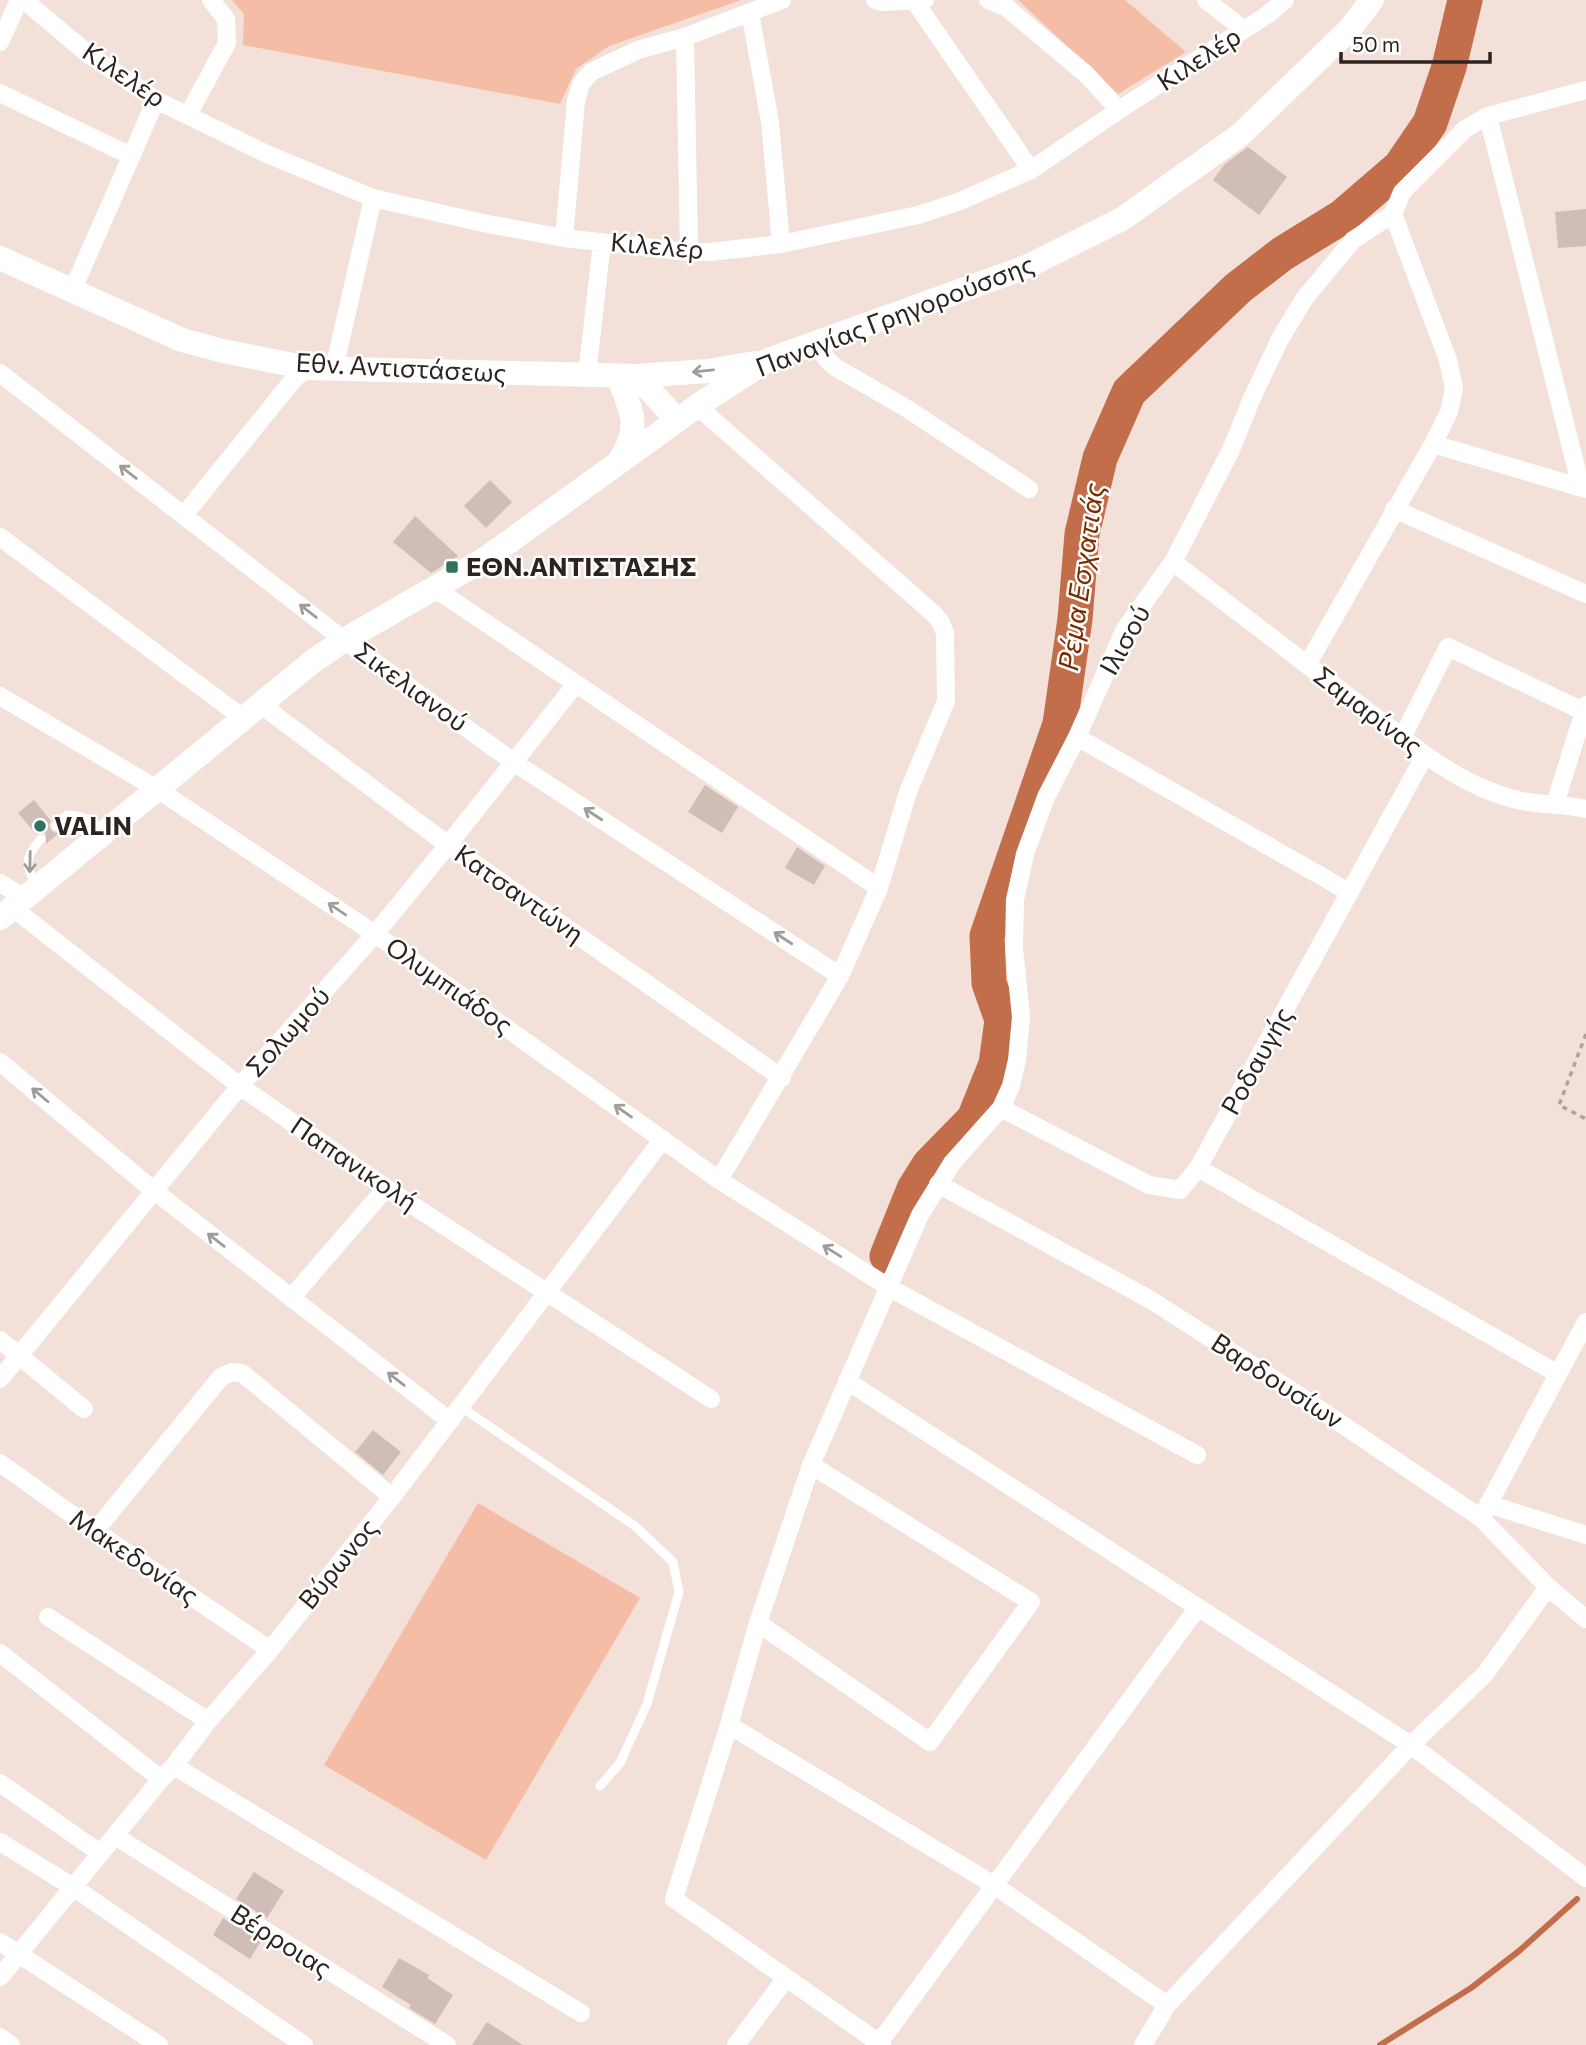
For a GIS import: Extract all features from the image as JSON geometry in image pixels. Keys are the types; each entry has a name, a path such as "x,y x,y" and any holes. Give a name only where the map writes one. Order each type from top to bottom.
{"street":[{"path":"0,42 21,0"},
{"name":"Κιλελέρ","path":"21,0 88,54 156,100 269,155 373,198 564,238 689,252 781,244 918,215 958,202 1031,170 1244,30 1285,0"},
{"path":"188,115 227,43 226,19 211,0"},
{"path":"564,238 576,101 581,84 591,72 638,50 685,37 782,0"},
{"path":"874,0 920,1 1031,170"},
{"path":"988,0 1006,7 1016,15 1087,75 1119,110"},
{"path":"1206,0 1244,30"},
{"name":"Παναγίας Γρηγορούσσης","path":"18,903 312,662 344,640 485,559 697,405 768,360 1026,267 1122,219 1240,135 1349,30 1372,0"},
{"path":"750,12 770,121 781,244"},
{"path":"685,37 689,252"},
{"path":"1307,665 1433,444 1449,412 1454,388 1448,360 1393,214 1402,192 1465,129 1488,116 1586,90"},
{"path":"0,93 131,156"},
{"path":"73,289 156,100"},
{"path":"1488,116 1583,488"},
{"path":"334,369 373,198"},
{"name":"Ιλισού","path":"786,1978 674,1899 758,1623 811,1465 920,1215 952,1163 1001,1108 1012,1086 1021,1017 1014,947 1015,900 1025,854 1046,797 1125,629 1173,562 1231,450 1280,340 1304,299 1353,240 1393,214"},
{"path":"587,375 602,242"},
{"name":"Εθν. Αντιστάσεως","path":"0,258 182,340 308,368 628,376 708,371 768,360"},
{"path":"820,342 825,359 835,367 906,408 1029,489"},
{"path":"184,515 294,379 308,368"},
{"name":"Σικελιανού","path":"0,373 344,640 515,763 840,976"},
{"path":"628,376 677,420"},
{"path":"618,462 631,443 634,420 628,376"},
{"path":"697,405 934,614 941,623 947,652 946,701 908,792 879,888 840,976 782,1078 719,1180"},
{"path":"1433,444 1583,488"},
{"path":"1394,509 1586,594"},
{"name":"Κατσαντώνη","path":"0,537 782,1078"},
{"name":"Σαμαρίνας","path":"1173,562 1402,738 1457,777 1487,792 1524,801 1586,809"},
{"path":"433,588 879,888"},
{"path":"1402,738 1448,647 1585,708 1555,804"},
{"name":"Σολωμού","path":"0,1379 240,1086 375,933 448,845 575,685"},
{"name":"Ολυμπιάδος","path":"0,696 157,789 375,933 719,1180 890,1288 1197,1455"},
{"path":"1076,737 1349,891"},
{"name":"Ροδαυγής","path":"1001,1108 1149,1185 1180,1190 1198,1168 1425,755"},
{"name":"Παπανικολή","path":"0,883 18,903 240,1086 386,1188 711,1399"},
{"path":"0,1062 153,1190 291,1298 455,1414"},
{"name":"Βύρωνος","path":"0,1977 208,1721 270,1650 392,1497 663,1139"},
{"path":"1198,1168 1558,1374"},
{"name":"Βαρδουσίων","path":"939,1184 1152,1300 1485,1511 1548,1587 1586,1619"},
{"path":"291,1298 386,1188"},
{"path":"1586,1322 1485,1511 1586,1535"},
{"path":"0,1340 84,1409"},
{"path":"95,1531 221,1377 232,1371 242,1374 392,1497"},
{"path":"847,1381 1411,1745 1586,1878"},
{"name":"Μακεδονίας","path":"0,1463 270,1650"},
{"path":"758,1623 930,1742 1031,1602 811,1465"},
{"path":"1143,2045 1167,2005 1411,1745 1485,1674 1548,1587"},
{"path":"736,2045 786,1978 881,2044 994,1885 1198,1608"},
{"path":"48,1617 208,1721"},
{"path":"0,1653 161,1779"},
{"path":"729,1725 994,1885 1167,2005"},
{"path":"174,1766 581,2013"},
{"path":"0,1783 100,1853"},
{"name":"Βέρροιας","path":"115,1836 447,2045"},
{"path":"0,1842 73,1887 304,2045"},
{"path":"0,1942 159,2045"},
{"path":"0,2037 11,2045"}],"lane":[{"path":"55,825 67,815 77,815 105,831"},
{"path":"18,903 29,874 29,851 41,839"},
{"path":"455,1414 635,1526 673,1562 679,1592 647,1704 620,1763 600,1786"}],"path":[{"path":"1586,1034 1559,1105 1586,1119"}],"shaded area":[{"path":"232,0 741,0 609,46 576,69 560,104 243,45 244,14"},
{"path":"1018,0 1125,0 1186,52 1118,94"},
{"path":"478,1503 640,1598 486,1860 324,1765"}],"building":[{"path":"1248,147 1287,177 1259,215 1213,180 1225,164"},
{"path":"1586,209 1586,246 1558,248 1555,212"},
{"path":"490,480 512,502 486,528 464,506"},
{"path":"415,516 458,556 431,573 393,542"},
{"path":"705,785 738,807 722,833 688,812"},
{"path":"34,800 51,821 51,830 55,833 61,831 46,844 46,834 36,834 18,813"},
{"path":"797,847 825,866 814,885 785,868"},
{"path":"373,1430 401,1452 383,1475 355,1452"},
{"path":"254,1872 284,1891 267,1918 236,1899"},
{"path":"223,1918 261,1941 250,1959 213,1935"},
{"path":"399,1958 429,1975 427,1978 453,1995 435,2024 382,1987"},
{"path":"487,2022 523,2045 472,2045"}],"waterway":[{"name":"Ρέμα Εσχατιάς","path":"887,1256 914,1189 929,1165 974,1119 996,1064 1002,1020 989,983 987,936 1060,724 1075,619 1082,534 1100,458 1129,392 1238,288 1282,254 1342,217 1400,167 1430,123 1449,67 1465,0"},
{"path":"1380,2045 1471,1988 1519,1951 1577,1899"}],"place":[{"name":"ΕΘΝ.ΑΝΤΙΣΤΑΣΗΣ","path":"452,567"},
{"name":"VALIN","path":"40,826"}]}
